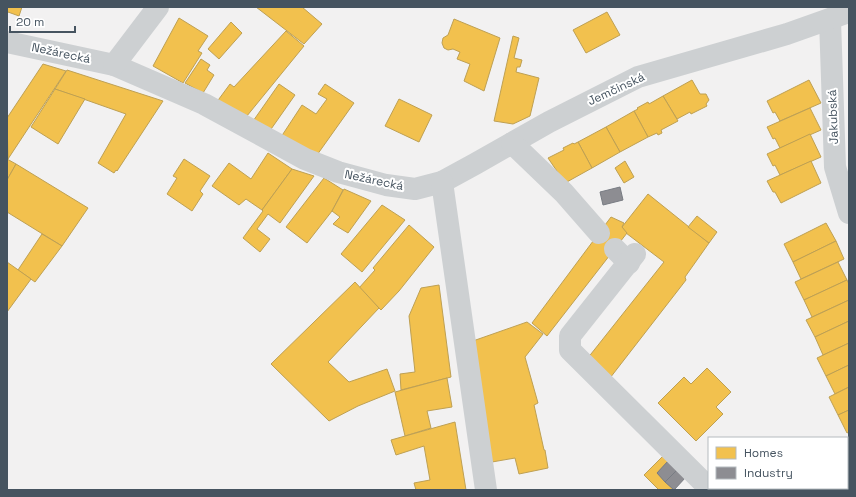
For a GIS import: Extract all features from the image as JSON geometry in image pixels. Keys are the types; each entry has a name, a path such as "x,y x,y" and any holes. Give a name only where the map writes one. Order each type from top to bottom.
{"street":[{"path":"114,65 158,7"},
{"name":"Jemčinská","path":"442,182 549,122 638,78 787,34 839,16"},
{"name":"Jakubská","path":"839,16 835,167 849,213"},
{"name":"Nežárecká","path":"7,42 114,65 204,104 305,159 338,172 386,186 415,189 442,182"},
{"path":"512,143 564,193 599,233"},
{"path":"442,182 486,490"},
{"path":"626,255 570,336 570,350 708,487"}],"building: Homes":[{"path":"7,7 22,7 19,16 8,12 7,14"},
{"path":"256,7 302,7 322,24 304,44"},
{"path":"607,12 620,35 586,53 573,30"},
{"path":"179,18 208,36 198,51 202,53 183,83 153,66"},
{"path":"454,19 500,38 484,91 464,81 470,64 457,59 460,52 453,49 448,50 444,48 442,43 443,38 448,35"},
{"path":"231,22 242,33 219,59 208,49"},
{"path":"286,31 304,46 242,122 216,103 230,84 234,87"},
{"path":"513,36 519,38 514,58 522,60 520,67 517,67 516,72 539,78 530,116 513,124 494,121"},
{"path":"201,59 210,65 207,70 214,75 203,93 185,83"},
{"path":"43,64 66,71 8,159 7,118"},
{"path":"67,70 163,101 117,171 116,170 114,173 98,163 126,114 55,89"},
{"path":"692,80 700,94 706,94 709,100 706,104 707,106 691,114 690,112 677,119 663,96"},
{"path":"809,80 821,103 780,121 775,112 773,113 767,101"},
{"path":"279,84 295,95 269,132 251,124"},
{"path":"325,84 354,103 317,155 281,137 302,105 316,114 327,99 318,94"},
{"path":"55,89 85,99 58,144 31,127"},
{"path":"663,96 678,121 661,130 662,133 658,135 657,133 648,137 634,111 648,102 649,104"},
{"path":"399,99 432,115 419,142 385,126"},
{"path":"810,108 821,130 780,148 775,138 773,139 767,127"},
{"path":"634,111 648,137 620,152 606,127"},
{"path":"606,127 620,152 592,168 578,142"},
{"path":"810,134 821,157 780,175 775,165 773,166 767,154"},
{"path":"578,142 592,168 565,183 548,158 564,150 563,148"},
{"path":"268,153 292,169 262,210 246,199 239,205 212,186 229,163 251,179"},
{"path":"7,159 16,164 7,180"},
{"path":"184,159 210,176 200,191 203,194 192,211 167,194 177,178 173,176"},
{"path":"625,161 634,177 624,183 615,168"},
{"path":"811,161 821,183 781,203 767,181"},
{"path":"16,164 88,208 62,246 7,212 7,180"},
{"path":"292,169 314,176 280,223 268,214 257,229 270,239 260,252 243,238"},
{"path":"324,178 343,190 332,211 307,243 286,227"},
{"path":"344,189 371,201 348,233 333,224 340,217 332,211"},
{"path":"648,194 709,243 685,277 686,280 610,378 587,359 664,262 626,233 622,227"},
{"path":"382,205 405,220 362,272 341,254"},
{"path":"697,216 717,232 709,243 688,227"},
{"path":"611,217 624,223 622,227 627,233 547,336 532,323"},
{"path":"826,223 836,241 793,262 784,244"},
{"path":"409,225 434,247 399,291 381,310 359,288 375,270 373,268"},
{"path":"42,234 62,246 35,282 18,270"},
{"path":"836,241 844,259 801,279 793,262"},
{"path":"7,262 31,279 7,312"},
{"path":"838,262 847,280 804,300 795,282"},
{"path":"847,280 849,284 849,300 812,317 804,300"},
{"path":"355,282 379,308 328,362 349,382 387,369 395,391 358,406 329,421 271,364"},
{"path":"439,285 451,377 401,390 400,374 415,372 409,316 421,288"},
{"path":"849,300 849,321 815,337 806,320"},
{"path":"849,321 849,343 823,355 815,337"},
{"path":"527,322 543,334 525,357 538,403 534,405 548,468 519,474 515,458 492,462 470,342"},
{"path":"849,343 849,365 826,376 817,358"},
{"path":"849,365 849,387 835,394 826,376"},
{"path":"707,368 731,392 716,407 723,414 696,441 658,403 684,377 691,384"},
{"path":"447,378 452,407 427,411 431,428 405,436 395,392"},
{"path":"849,387 849,410 838,415 829,397"},
{"path":"849,410 849,432 847,433 838,415"},
{"path":"455,422 466,490 416,490 414,483 430,480 424,446 396,455 391,440"},
{"path":"664,455 669,460 657,473 674,490 659,490 644,475"},
{"path":"754,489 811,489 810,490"}],"building: Industry":[{"path":"620,187 623,200 603,205 600,192"},
{"path":"848,450 849,451 848,465"},
{"path":"669,460 678,469 665,482 657,473"},
{"path":"678,469 686,477 674,490 665,482"}]}
